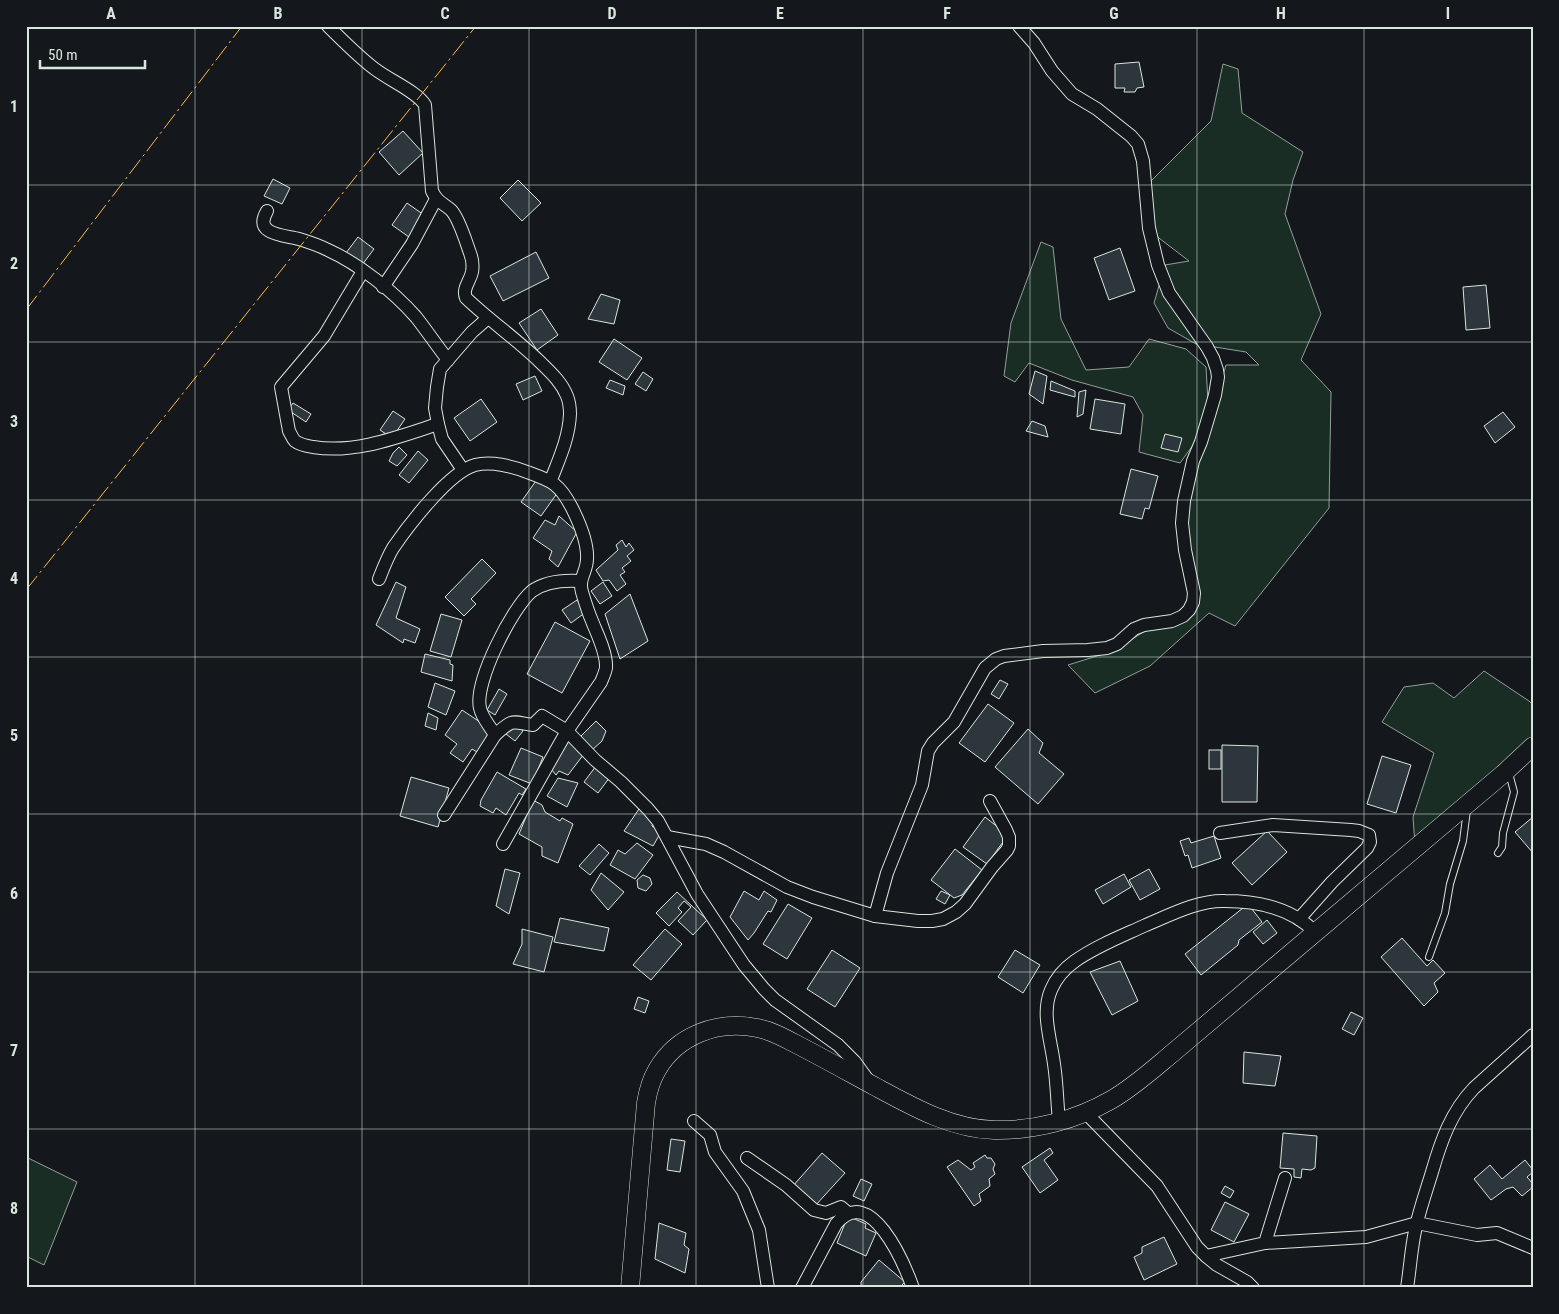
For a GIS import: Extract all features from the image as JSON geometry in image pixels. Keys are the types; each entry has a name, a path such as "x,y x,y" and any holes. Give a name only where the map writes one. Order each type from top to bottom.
{"main road":[{"path":"630,1288 646,1103 650,1084 656,1070 664,1058 677,1046 705,1030 721,1026 740,1025 759,1028 777,1034 934,1116 971,1127 993,1130 1040,1126 1085,1112 1112,1099 1145,1076 1468,804 1533,746"}],"street":[{"path":"328,26 372,67 422,99 425,105 432,191 436,199 451,211 458,222 470,254 472,270 464,293 466,298 488,318 507,331 547,368 560,383 568,397 570,413 568,429 564,446 551,480"},
{"path":"875,916 886,873 922,786 928,751 933,743 954,722 985,668 990,663 1004,656 1024,653 1107,648 1117,644 1134,629 1172,621 1183,616 1193,602 1194,594 1185,550 1182,523 1184,500 1192,461 1201,442 1215,395 1217,370 1207,347 1169,293 1158,265 1149,228 1143,161 1138,144 1131,136 1110,120 1072,94 1052,71 1034,43 1019,26"},
{"path":"384,287 412,244 436,199"},
{"path":"267,211 263,220 264,225 272,233 278,236 296,238 330,251 363,271 384,287 406,306 448,360"},
{"path":"363,271 324,336 281,387 289,431 295,441 303,445 334,448 349,447 392,438 438,424"},
{"path":"463,470 442,439 435,408 436,387 440,369 472,332 488,318"},
{"path":"379,579 392,550 409,527 446,484 463,470 476,465 491,464 520,469 551,480 565,496 573,510 585,543 587,561 580,581 591,619 600,640 606,666 605,674 567,731 503,844"},
{"path":"495,735 483,716 479,696 489,661 501,638 516,612 531,592 541,586 558,581 580,581"},
{"path":"444,815 495,735 510,723 517,722 533,725 542,716 567,731 595,760 636,796 658,821 697,894 744,965 764,989 775,1000 838,1045 855,1062 871,1084"},
{"path":"667,837 706,844 787,887 813,897 875,916 932,921 943,919 956,912 965,904 1009,846 1009,837 990,801"},
{"path":"1220,833 1249,827 1280,825 1359,830 1369,835 1370,842 1367,848 1332,882 1299,919"},
{"path":"1059,1121 1055,1067 1046,1010 1051,989 1061,974 1083,956 1118,938 1186,909 1213,901 1225,900 1264,904 1299,919 1316,933"},
{"path":"1407,1288 1417,1224 1437,1155 1453,1114 1474,1088 1533,1035"},
{"path":"1085,1112 1156,1186 1206,1256 1217,1265 1247,1282 1253,1288"},
{"path":"694,1120 710,1135 715,1152 743,1191 759,1230 768,1288"},
{"path":"747,1158 786,1185 814,1210 826,1213 842,1207 848,1213"},
{"path":"1265,1243 1285,1178"},
{"path":"802,1288 836,1224 848,1213 855,1212 868,1215 881,1226 904,1265 913,1288"},
{"path":"1206,1256 1265,1243 1366,1237 1417,1224 1477,1236 1497,1233 1533,1248"}],"lane":[{"path":"1498,853 1502,847 1503,833 1514,792 1508,769"},
{"path":"1429,957 1445,913 1450,884 1463,841 1468,804"}],"green space":[{"path":"1223,64 1238,69 1242,113 1303,152 1293,180 1285,214 1321,314 1301,360 1331,392 1329,508 1235,626 1209,613 1150,666 1095,693 1068,665 1113,651 1153,626 1190,613 1187,501 1226,365 1259,365 1246,352 1196,344 1168,328 1154,303 1165,265 1189,261 1155,235 1150,182 1211,121"},
{"path":"1041,242 1053,247 1061,319 1086,370 1129,367 1149,339 1186,349 1206,367 1208,402 1196,441 1180,463 1139,452 1143,415 1133,397 1072,380 1029,363 1015,382 1004,376 1011,323"},
{"path":"1484,671 1533,705 1533,737 1499,771 1415,845 1413,817 1434,753 1382,722 1404,687 1433,683 1454,698"},
{"path":"26,1157 77,1182 44,1265 26,1256"}],"building":[{"path":"1139,62 1144,87 1137,88 1135,92 1124,92 1125,88 1115,88 1115,64"},
{"path":"403,131 423,153 399,175 379,152"},
{"path":"273,179 290,188 282,204 264,196"},
{"path":"518,180 541,203 522,221 500,198"},
{"path":"407,203 424,215 409,237 392,225"},
{"path":"358,237 374,249 362,265 346,253"},
{"path":"1120,248 1135,291 1109,300 1094,258"},
{"path":"536,252 549,278 503,301 490,276"},
{"path":"1486,285 1490,328 1466,330 1463,287"},
{"path":"601,294 620,300 614,324 588,319"},
{"path":"541,309 558,335 537,350 519,323"},
{"path":"614,339 642,358 627,380 599,362"},
{"path":"1035,371 1047,376 1043,404 1029,394"},
{"path":"643,372 653,379 646,391 635,384"},
{"path":"535,376 542,391 523,400 516,384"},
{"path":"610,380 625,386 623,395 606,388"},
{"path":"1051,381 1075,391 1075,397 1050,390"},
{"path":"1086,390 1083,414 1077,417 1079,392"},
{"path":"481,399 497,422 470,441 454,418"},
{"path":"1095,399 1125,404 1121,434 1090,429"},
{"path":"293,403 311,414 306,422 288,410"},
{"path":"393,411 405,419 392,438 380,430"},
{"path":"1503,412 1515,427 1495,443 1484,426"},
{"path":"1032,421 1045,426 1048,437 1026,431"},
{"path":"1165,434 1182,438 1178,452 1161,448"},
{"path":"399,447 407,455 397,466 389,461"},
{"path":"418,451 428,460 409,483 399,475"},
{"path":"1131,469 1158,476 1149,509 1145,508 1142,519 1120,514"},
{"path":"538,478 558,492 541,516 521,502"},
{"path":"559,516 577,532 558,567 549,559 552,551 533,538 545,520 555,525"},
{"path":"622,540 626,547 629,543 634,550 627,556 631,561 622,568 625,572 620,575 626,584 617,591 609,580 603,581 596,570 618,550 616,545"},
{"path":"482,559 496,573 471,599 476,604 464,616 445,597"},
{"path":"396,582 406,587 396,618 420,629 415,643 404,639 403,643 376,625"},
{"path":"603,582 612,596 600,604 591,591"},
{"path":"630,594 648,641 620,659 605,614"},
{"path":"577,600 586,612 571,623 562,610"},
{"path":"441,614 462,620 451,657 430,651"},
{"path":"555,622 590,641 562,693 527,674"},
{"path":"425,654 450,660 450,664 453,665 452,681 421,672"},
{"path":"1000,680 1008,684 999,699 991,694"},
{"path":"435,683 455,691 446,715 428,707"},
{"path":"499,689 507,694 495,715 487,710"},
{"path":"988,704 1014,723 985,762 959,743"},
{"path":"462,710 492,730 477,752 472,749 463,762 450,753 457,744 445,735"},
{"path":"428,713 438,718 436,730 425,726"},
{"path":"596,721 606,731 602,741 591,751 579,738"},
{"path":"515,724 523,731 515,741 506,734"},
{"path":"1028,729 1043,743 1039,753 1064,774 1038,804 995,767"},
{"path":"569,740 584,754 568,775 559,771 556,775 551,769"},
{"path":"1222,745 1258,746 1257,802 1222,802"},
{"path":"521,748 543,757 532,784 509,775"},
{"path":"1209,750 1221,750 1221,769 1209,769"},
{"path":"1382,756 1411,765 1396,813 1367,804"},
{"path":"596,766 610,777 598,793 584,782"},
{"path":"497,772 526,789 522,795 519,793 506,815 496,808 493,813 480,806 481,800"},
{"path":"411,777 449,788 438,827 400,816"},
{"path":"558,778 578,783 567,807 547,796"},
{"path":"533,800 542,805 545,812 560,821 562,818 573,824 558,863 542,856 542,847 519,834"},
{"path":"639,809 654,821 652,826 661,832 653,846 624,831"},
{"path":"985,817 1008,835 987,864 963,847"},
{"path":"1533,817 1533,853 1515,832"},
{"path":"1267,831 1287,852 1252,885 1232,863"},
{"path":"1214,836 1221,858 1192,868 1188,855 1185,856 1180,841 1189,838 1191,843"},
{"path":"637,843 653,855 635,879 610,865 618,850 625,854"},
{"path":"599,844 609,853 590,875 579,866"},
{"path":"955,849 982,870 962,895 954,898 931,880"},
{"path":"505,869 520,873 509,914 496,906"},
{"path":"1149,869 1160,889 1140,900 1129,880"},
{"path":"601,873 624,892 608,910 591,890"},
{"path":"1124,874 1131,887 1103,904 1095,890"},
{"path":"643,875 650,878 652,884 646,891 638,888 637,880"},
{"path":"744,891 759,900 764,891 777,900 771,912 768,911 748,940 730,917"},
{"path":"941,891 950,895 945,904 936,899"},
{"path":"677,892 707,920 693,935 678,921 691,907 684,901 678,908 682,912 669,926 656,913"},
{"path":"788,904 812,918 787,959 763,944"},
{"path":"1248,904 1262,922 1239,940 1238,945 1201,975 1185,954"},
{"path":"560,918 609,928 604,951 554,942"},
{"path":"1267,920 1277,933 1263,944 1253,932"},
{"path":"522,929 553,937 544,972 513,964 522,944"},
{"path":"665,929 682,944 651,980 633,965"},
{"path":"1402,938 1427,966 1433,960 1445,973 1434,983 1438,992 1424,1006 1381,957"},
{"path":"832,950 860,968 835,1007 807,989"},
{"path":"1015,950 1040,965 1023,993 998,977"},
{"path":"1120,961 1138,1001 1112,1015 1090,972"},
{"path":"638,997 649,1001 645,1013 634,1009"},
{"path":"1351,1012 1363,1018 1354,1035 1342,1029"},
{"path":"1244,1052 1281,1056 1275,1086 1243,1083"},
{"path":"1283,1133 1317,1136 1315,1168 1311,1170 1302,1169 1301,1178 1294,1177 1294,1169 1280,1168"},
{"path":"671,1139 685,1141 680,1172 667,1170"},
{"path":"1050,1148 1053,1153 1044,1160 1058,1180 1040,1193 1022,1167"},
{"path":"822,1153 845,1173 814,1207 792,1187"},
{"path":"985,1155 987,1158 991,1158 995,1164 993,1169 995,1174 989,1179 990,1186 979,1194 981,1201 974,1206 947,1167 958,1160 971,1170 975,1167 973,1163"},
{"path":"1525,1160 1533,1170 1527,1177 1533,1184 1533,1187 1522,1196 1513,1187 1506,1189 1491,1200 1474,1179 1490,1165 1502,1179"},
{"path":"861,1179 872,1184 864,1201 853,1196"},
{"path":"1225,1186 1234,1191 1230,1198 1221,1193"},
{"path":"1225,1202 1249,1214 1234,1242 1211,1230"},
{"path":"848,1216 866,1224 865,1228 876,1233 866,1256 837,1243"},
{"path":"659,1223 686,1233 684,1245 689,1249 685,1273 655,1259"},
{"path":"1164,1237 1177,1264 1144,1280 1134,1257 1142,1253 1142,1247"},
{"path":"879,1260 905,1282 899,1288 861,1288 861,1282"}],"power":[{"path":"26,310 242,26"},
{"path":"26,590 476,26"}]}
